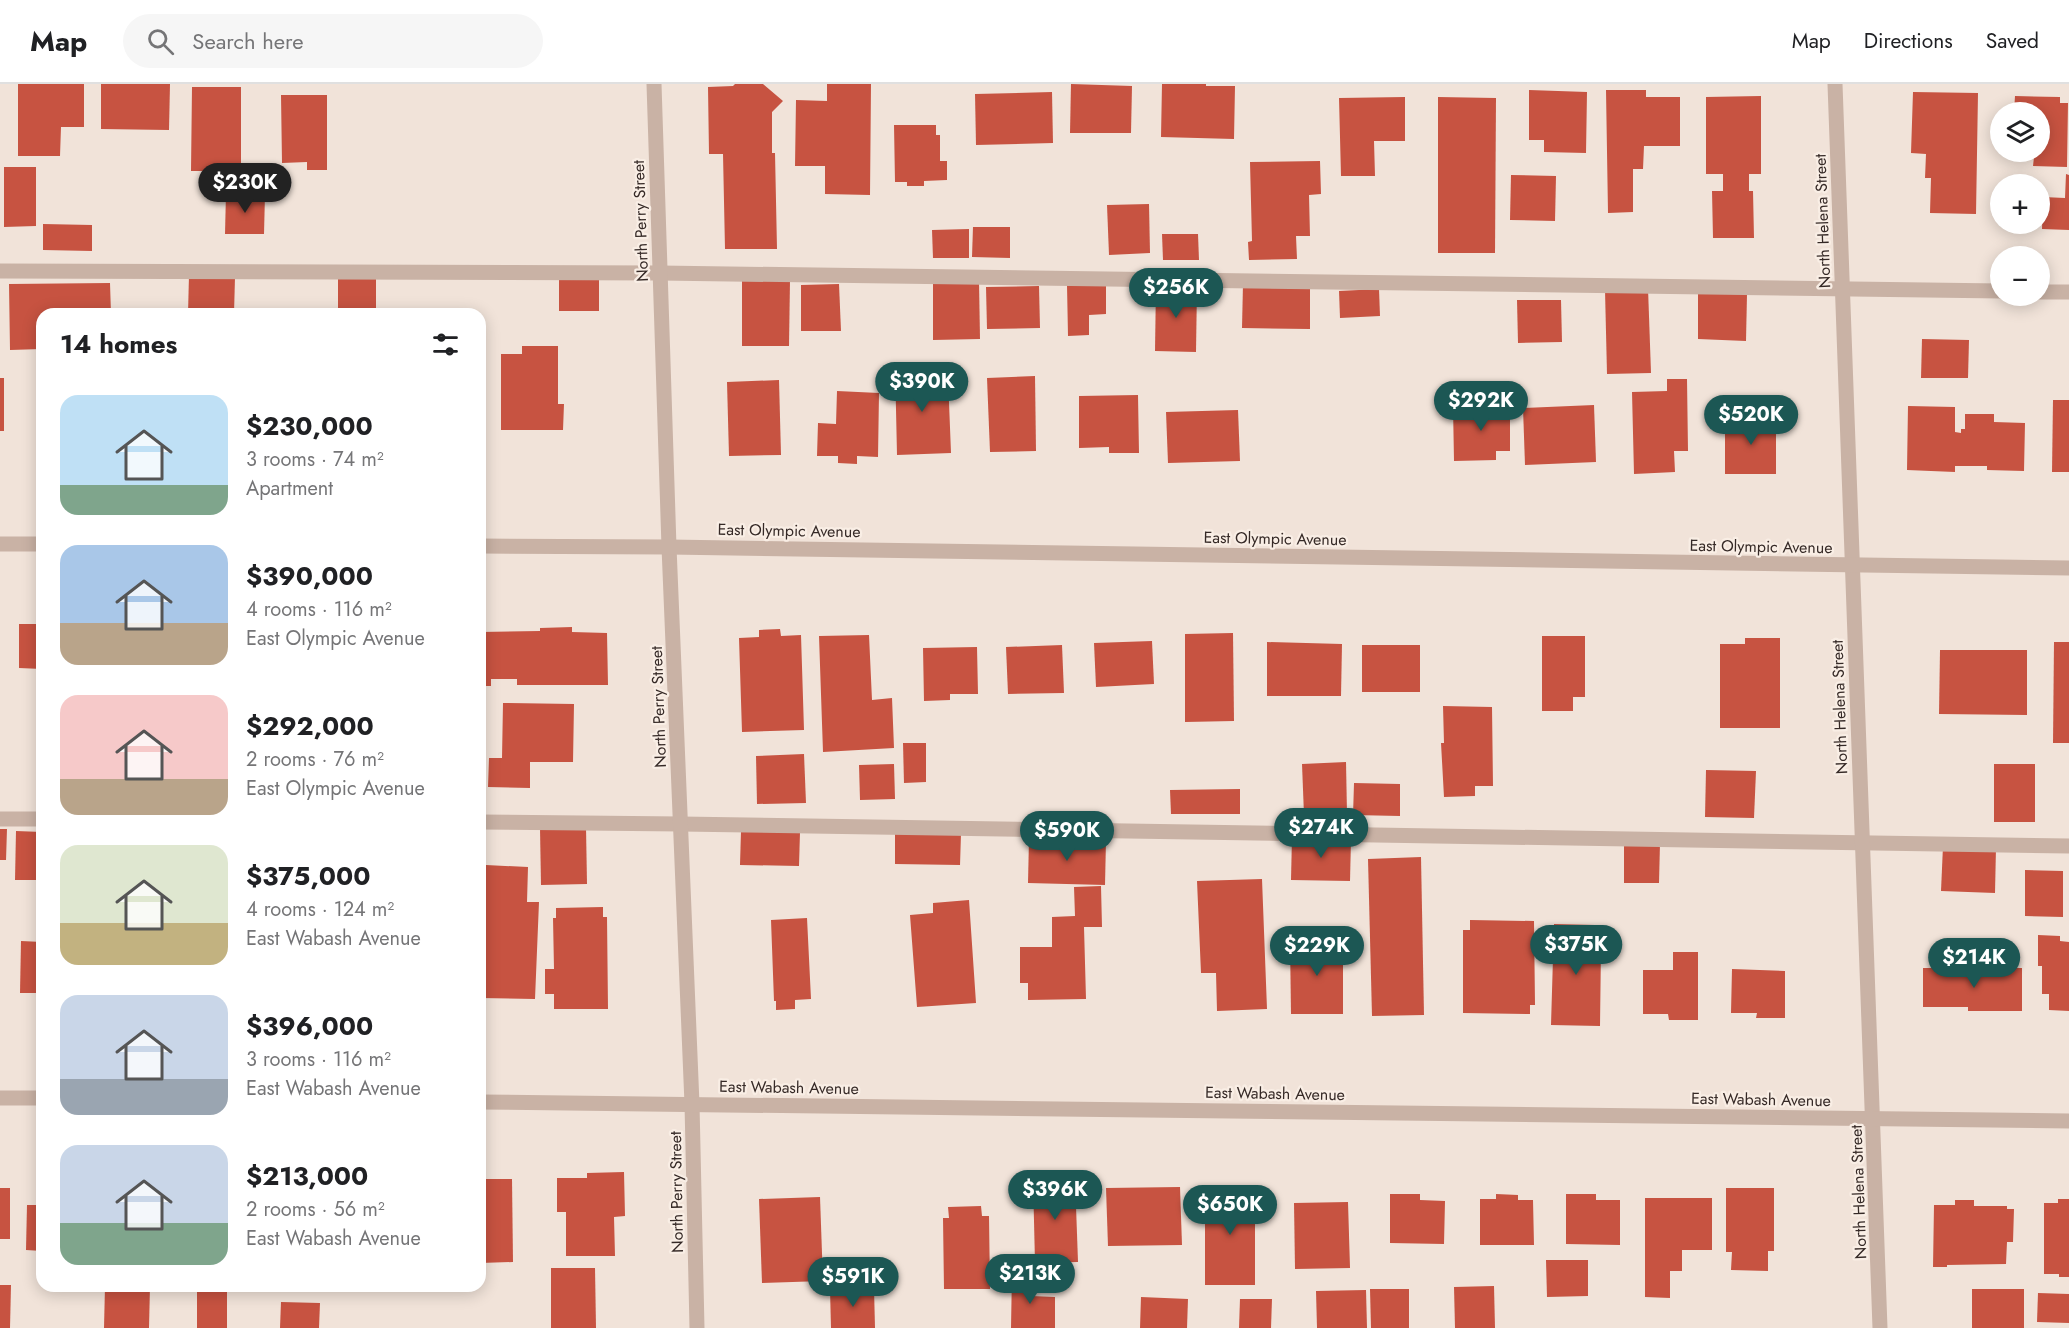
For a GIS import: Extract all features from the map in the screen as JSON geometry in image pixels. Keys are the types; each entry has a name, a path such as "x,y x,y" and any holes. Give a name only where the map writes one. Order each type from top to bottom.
{"street":[{"name":"North Perry Street","path":"654,84 669,547 692,1104 698,1328"},
{"name":"North Helena Street","path":"1835,84 1880,1328"},
{"path":"0,271 660,273 1990,291"},
{"path":"2050,292 2069,292"},
{"path":"0,544 36,544"},
{"name":"East Olympic Avenue","path":"486,546 2069,568"},
{"path":"0,819 36,819"},
{"path":"486,822 2069,846"},
{"path":"0,1098 36,1098"},
{"name":"East Wabash Avenue","path":"486,1102 2069,1121"}],"building":[{"path":"18,84 84,84 84,127 61,127 60,156 18,156"},
{"path":"101,84 170,84 169,130 101,129"},
{"path":"763,84 783,101 772,112 777,249 725,249 723,154 709,154 708,87"},
{"path":"827,84 871,84 870,195 825,194 825,166 795,166 796,100 827,101"},
{"path":"1071,84 1132,86 1131,133 1070,133"},
{"path":"1162,84 1235,86 1234,139 1161,137"},
{"path":"192,87 241,87 241,171 238,171 238,181 206,181 206,171 191,171"},
{"path":"1529,90 1587,92 1586,153 1544,152 1544,140 1529,140"},
{"path":"1606,90 1646,90 1646,97 1680,97 1680,146 1644,146 1643,169 1633,169 1633,212 1608,213"},
{"path":"1052,92 1053,143 976,145 975,94"},
{"path":"1913,92 1978,93 1976,214 1930,213 1931,178 1925,178 1926,154 1911,153"},
{"path":"281,95 327,95 327,170 307,170 307,162 282,163"},
{"path":"1761,96 1761,174 1749,174 1749,191 1753,191 1754,238 1713,238 1712,191 1723,191 1723,174 1706,174 1706,97"},
{"path":"2015,96 2060,97 2060,103 2068,103 2067,167 2033,166 2033,162 2050,162 2050,102 2015,102"},
{"path":"1405,97 1405,141 1374,141 1375,176 1341,176 1339,98"},
{"path":"1438,97 1496,98 1495,253 1438,253"},
{"path":"894,125 936,125 936,135 940,135 940,161 947,161 947,180 924,181 924,186 907,186 907,182 895,182"},
{"path":"1320,161 1321,194 1309,195 1310,236 1296,236 1297,259 1249,260 1248,242 1252,241 1250,162"},
{"path":"4,167 36,167 36,226 4,227"},
{"path":"2066,174 2069,175 2069,230 2050,229 2050,197 2065,198"},
{"path":"1511,175 1556,176 1555,221 1510,220"},
{"path":"226,193 265,194 264,234 225,234"},
{"path":"1149,204 1150,253 1109,255 1107,205"},
{"path":"43,224 92,225 92,251 43,250"},
{"path":"973,227 1010,227 1010,258 972,257"},
{"path":"969,229 969,258 933,258 932,230"},
{"path":"1162,234 1198,234 1199,260 1163,260"},
{"path":"189,275 235,277 234,308 188,308"},
{"path":"559,275 599,275 599,311 559,311"},
{"path":"338,277 376,277 376,308 338,308"},
{"path":"742,280 790,280 789,346 742,346"},
{"path":"979,281 980,339 933,340 933,282"},
{"path":"110,283 111,308 36,308 36,349 10,350 9,284"},
{"path":"1106,283 1106,314 1089,315 1089,335 1068,336 1067,285"},
{"path":"839,284 841,331 801,331 801,285"},
{"path":"1243,284 1310,285 1310,329 1242,328"},
{"path":"1156,285 1197,287 1196,352 1155,351"},
{"path":"1039,286 1040,328 987,329 986,287"},
{"path":"1648,288 1651,373 1607,374 1605,290"},
{"path":"1379,289 1380,316 1340,318 1339,291"},
{"path":"1698,293 1747,294 1746,341 1698,339"},
{"path":"1517,300 1561,300 1562,342 1518,343"},
{"path":"1922,339 1969,340 1968,378 1921,378"},
{"path":"522,346 558,346 558,404 564,404 563,430 501,430 501,354 522,354"},
{"path":"895,364 918,364 918,378 948,377 951,453 897,455"},
{"path":"1035,376 1036,451 990,452 987,378"},
{"path":"0,378 4,378 4,431 0,431"},
{"path":"1667,379 1687,379 1688,451 1674,451 1675,472 1634,474 1632,392 1667,391"},
{"path":"779,380 781,455 729,456 727,382"},
{"path":"837,391 879,393 878,457 857,456 857,464 838,463 838,456 817,456 818,423 836,424"},
{"path":"1138,395 1139,453 1109,453 1109,447 1079,448 1079,396"},
{"path":"2053,400 2069,400 2069,472 2052,472"},
{"path":"1510,405 1510,451 1496,451 1496,460 1454,461 1453,406"},
{"path":"1594,405 1596,462 1525,465 1523,408"},
{"path":"1908,406 1955,407 1955,432 1961,433 1961,429 1965,429 1965,414 1994,414 1994,422 2025,423 2024,471 1987,470 1987,466 1955,466 1955,472 1907,470"},
{"path":"1238,410 1240,461 1168,463 1166,412"},
{"path":"1725,418 1776,418 1776,474 1725,474"},
{"path":"19,624 36,624 36,669 19,668"},
{"path":"572,627 572,632 607,633 608,685 517,685 517,679 491,679 491,686 486,686 486,632 540,631 540,628"},
{"path":"780,629 781,636 801,635 804,730 742,732 739,638 759,637 759,630"},
{"path":"1233,633 1234,721 1185,722 1185,634"},
{"path":"869,635 872,700 892,698 894,748 823,752 819,636"},
{"path":"1542,636 1585,636 1585,697 1573,697 1573,711 1542,711"},
{"path":"1745,638 1780,638 1780,728 1720,728 1720,644 1745,644"},
{"path":"1152,641 1154,684 1096,687 1094,643"},
{"path":"1267,642 1342,644 1341,696 1267,696"},
{"path":"2054,642 2069,642 2069,743 2053,743"},
{"path":"1062,645 1064,693 1008,694 1006,647"},
{"path":"1362,645 1420,645 1420,692 1362,692"},
{"path":"977,647 978,694 950,694 950,700 924,701 923,648"},
{"path":"1940,650 2027,650 2027,715 1939,714"},
{"path":"503,703 574,704 573,762 530,762 530,788 488,787 489,758 502,758"},
{"path":"1443,706 1492,707 1493,786 1475,786 1475,796 1444,797 1441,743 1444,743"},
{"path":"903,743 926,743 926,782 904,783"},
{"path":"804,754 806,803 757,804 756,756"},
{"path":"1346,762 1347,814 1304,815 1302,764"},
{"path":"894,764 895,799 860,800 859,765"},
{"path":"1994,764 2035,764 2035,822 1994,822"},
{"path":"1706,770 1756,771 1754,818 1705,817"},
{"path":"1354,783 1400,784 1400,816 1353,815"},
{"path":"1240,789 1240,814 1171,814 1170,790"},
{"path":"586,827 587,884 541,885 540,828"},
{"path":"0,829 7,829 6,860 0,860"},
{"path":"16,831 36,832 36,880 15,880"},
{"path":"741,831 800,832 799,866 740,865"},
{"path":"895,832 961,833 960,865 895,864"},
{"path":"1292,837 1351,839 1350,881 1291,880"},
{"path":"1029,839 1106,840 1105,885 1028,883"},
{"path":"1624,842 1660,843 1659,883 1624,883"},
{"path":"1943,846 1996,847 1995,893 1941,891"},
{"path":"1421,857 1424,1015 1372,1016 1368,859"},
{"path":"486,865 528,867 527,902 539,902 535,999 486,998"},
{"path":"2025,870 2063,871 2063,917 2025,916"},
{"path":"1262,879 1267,1009 1217,1011 1216,973 1201,973 1197,881"},
{"path":"1101,886 1102,927 1084,927 1086,999 1028,1000 1028,983 1020,983 1020,947 1052,947 1052,917 1075,916 1074,887"},
{"path":"969,900 976,1003 917,1007 910,915 933,913 933,903"},
{"path":"603,907 603,917 607,917 608,1009 554,1009 554,994 545,994 545,969 554,969 553,918 556,918 556,908"},
{"path":"807,918 811,999 795,1000 795,1009 776,1010 771,920"},
{"path":"1470,920 1534,921 1535,1005 1530,1005 1530,1014 1463,1013 1463,930 1470,930"},
{"path":"1554,924 1595,925 1595,947 1601,947 1600,1026 1551,1025"},
{"path":"2038,935 2060,936 2060,941 2069,942 2069,1011 2049,1010 2049,994 2042,994 2042,966 2038,966"},
{"path":"21,941 36,942 36,993 20,993"},
{"path":"1290,941 1343,941 1343,1014 1291,1014"},
{"path":"1673,952 1698,952 1698,1020 1669,1020 1668,1014 1643,1014 1643,970 1673,970"},
{"path":"1923,968 2022,968 2022,1011 1968,1011 1968,1007 1923,1007"},
{"path":"1732,969 1785,971 1785,1018 1756,1018 1757,1013 1731,1013"},
{"path":"624,1172 625,1216 614,1217 615,1256 566,1256 566,1212 557,1212 557,1178 587,1178 587,1173"},
{"path":"1075,1178 1078,1262 1035,1263 1033,1179"},
{"path":"486,1179 512,1179 513,1262 486,1263"},
{"path":"1180,1187 1182,1245 1108,1246 1106,1188"},
{"path":"0,1188 10,1188 10,1239 0,1239"},
{"path":"1205,1188 1255,1188 1255,1285 1205,1285"},
{"path":"1726,1188 1774,1188 1774,1251 1768,1251 1768,1271 1731,1270 1732,1252 1726,1252"},
{"path":"1390,1194 1420,1194 1420,1200 1445,1201 1444,1244 1390,1243"},
{"path":"1496,1194 1518,1195 1518,1200 1533,1200 1534,1245 1480,1245 1480,1199 1496,1199"},
{"path":"1566,1194 1596,1194 1596,1200 1620,1200 1620,1245 1566,1244"},
{"path":"820,1197 823,1281 762,1283 759,1199"},
{"path":"1645,1198 1712,1198 1712,1250 1682,1250 1682,1271 1670,1271 1670,1298 1645,1297"},
{"path":"2058,1199 2069,1199 2069,1277 2044,1274 2044,1203 2058,1203"},
{"path":"1955,1200 1974,1200 1974,1206 2007,1206 2007,1209 2014,1209 2013,1242 2007,1242 2006,1264 1933,1267 1934,1205 1955,1205"},
{"path":"1348,1202 1350,1268 1295,1269 1294,1203"},
{"path":"27,1205 36,1205 36,1251 26,1250"},
{"path":"981,1206 982,1216 989,1216 990,1289 944,1289 943,1218 949,1218 948,1207"},
{"path":"1546,1260 1588,1260 1588,1296 1547,1297"},
{"path":"551,1268 595,1268 596,1328 551,1328"},
{"path":"1012,1272 1032,1273 1031,1296 1055,1297 1055,1328 1011,1328"},
{"path":"0,1285 11,1285 10,1328 0,1328"},
{"path":"1494,1286 1495,1328 1455,1328 1454,1287"},
{"path":"874,1288 875,1328 831,1328 830,1289"},
{"path":"1370,1289 1409,1289 1409,1328 1371,1328"},
{"path":"1972,1289 2024,1289 2024,1328 1972,1328"},
{"path":"1366,1290 1367,1328 1317,1328 1316,1291"},
{"path":"105,1292 150,1292 149,1328 104,1328"},
{"path":"197,1292 227,1292 227,1328 197,1328"},
{"path":"2038,1293 2069,1294 2069,1323 2037,1322"},
{"path":"1141,1297 1188,1299 1187,1328 1140,1328"},
{"path":"1240,1299 1272,1299 1271,1328 1239,1328"},
{"path":"281,1302 320,1303 319,1328 280,1328"}]}
